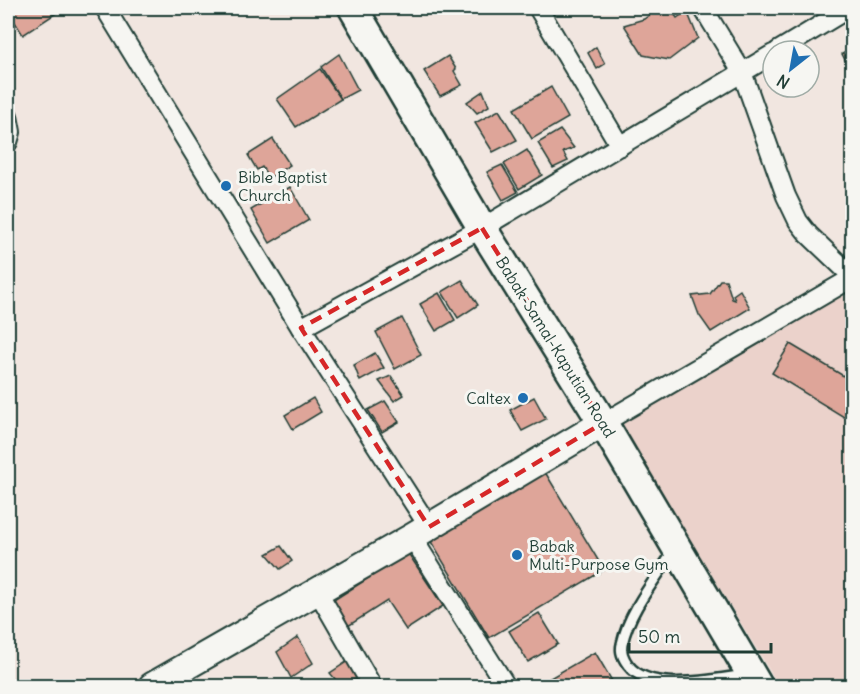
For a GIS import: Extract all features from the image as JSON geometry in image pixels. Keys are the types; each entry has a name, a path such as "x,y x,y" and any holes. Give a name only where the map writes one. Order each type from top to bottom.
{"main road":[{"name":"Babak-Samal-Kaputian Road","path":"353,8 482,228 603,423 754,680"}],"street":[{"path":"105,8 301,328 421,532 506,687"},
{"path":"538,8 620,146"},
{"path":"152,687 421,532 852,277 798,221 786,196 742,72 703,8"},
{"path":"798,39 849,8"},
{"path":"301,328 482,228 761,61"},
{"path":"8,116 11,132 8,142"},
{"path":"318,592 372,687"}],"lane":[{"path":"676,547 626,630 621,651 627,664 633,672 643,678 664,684 754,680"}],"highlighted area":[{"path":"482,228 603,423 429,527 301,328"}],"shaded area":[{"path":"852,287 852,686 779,686 620,423"}],"building":[{"path":"8,8 64,8 23,35"},
{"path":"659,8 670,8 677,18 687,11 698,38 669,60 643,55 624,25 644,19"},
{"path":"596,47 605,64 597,69 588,53"},
{"path":"852,48 852,73 842,54"},
{"path":"339,54 358,90 341,99 321,67"},
{"path":"448,56 462,85 440,96 424,71"},
{"path":"320,69 341,99 296,127 277,99"},
{"path":"551,87 568,118 532,139 514,109"},
{"path":"483,91 489,106 477,113 467,102"},
{"path":"499,110 517,140 493,152 475,123"},
{"path":"560,130 574,148 563,152 568,161 553,168 538,143"},
{"path":"273,139 290,165 269,178 262,167 257,170 248,155"},
{"path":"527,150 542,175 519,189 504,164"},
{"path":"502,165 518,192 503,200 487,172"},
{"path":"290,187 309,220 270,243 251,210"},
{"path":"462,280 478,305 458,318 442,292"},
{"path":"720,280 726,280 732,299 735,300 733,295 740,290 750,308 711,332 699,315 692,296 710,294"},
{"path":"439,293 455,320 436,331 420,304"},
{"path":"402,318 421,355 395,369 376,332"},
{"path":"790,344 852,381 852,422 772,373"},
{"path":"375,353 384,368 360,381 354,365"},
{"path":"391,376 404,395 394,401 379,381"},
{"path":"534,397 546,419 522,431 510,410"},
{"path":"313,398 321,412 293,429 285,415"},
{"path":"385,401 399,422 382,432 368,410"},
{"name":"Babak Multi-Purpose Gym","path":"545,472 604,570 489,638 430,540"},
{"path":"281,546 292,561 280,569 267,554"},
{"path":"408,553 443,606 406,630 387,601 345,628 329,603"},
{"path":"539,613 558,644 528,662 509,631"},
{"path":"298,637 313,663 291,678 277,652"},
{"path":"595,652 615,686 548,686 545,681"},
{"path":"348,661 358,678 341,686 330,673"}],"place":[{"name":"Bible Baptist Church","path":"226,186"},
{"name":"Caltex","path":"523,398"},
{"name":"Babak Multi-Purpose Gym","path":"517,555"}]}
